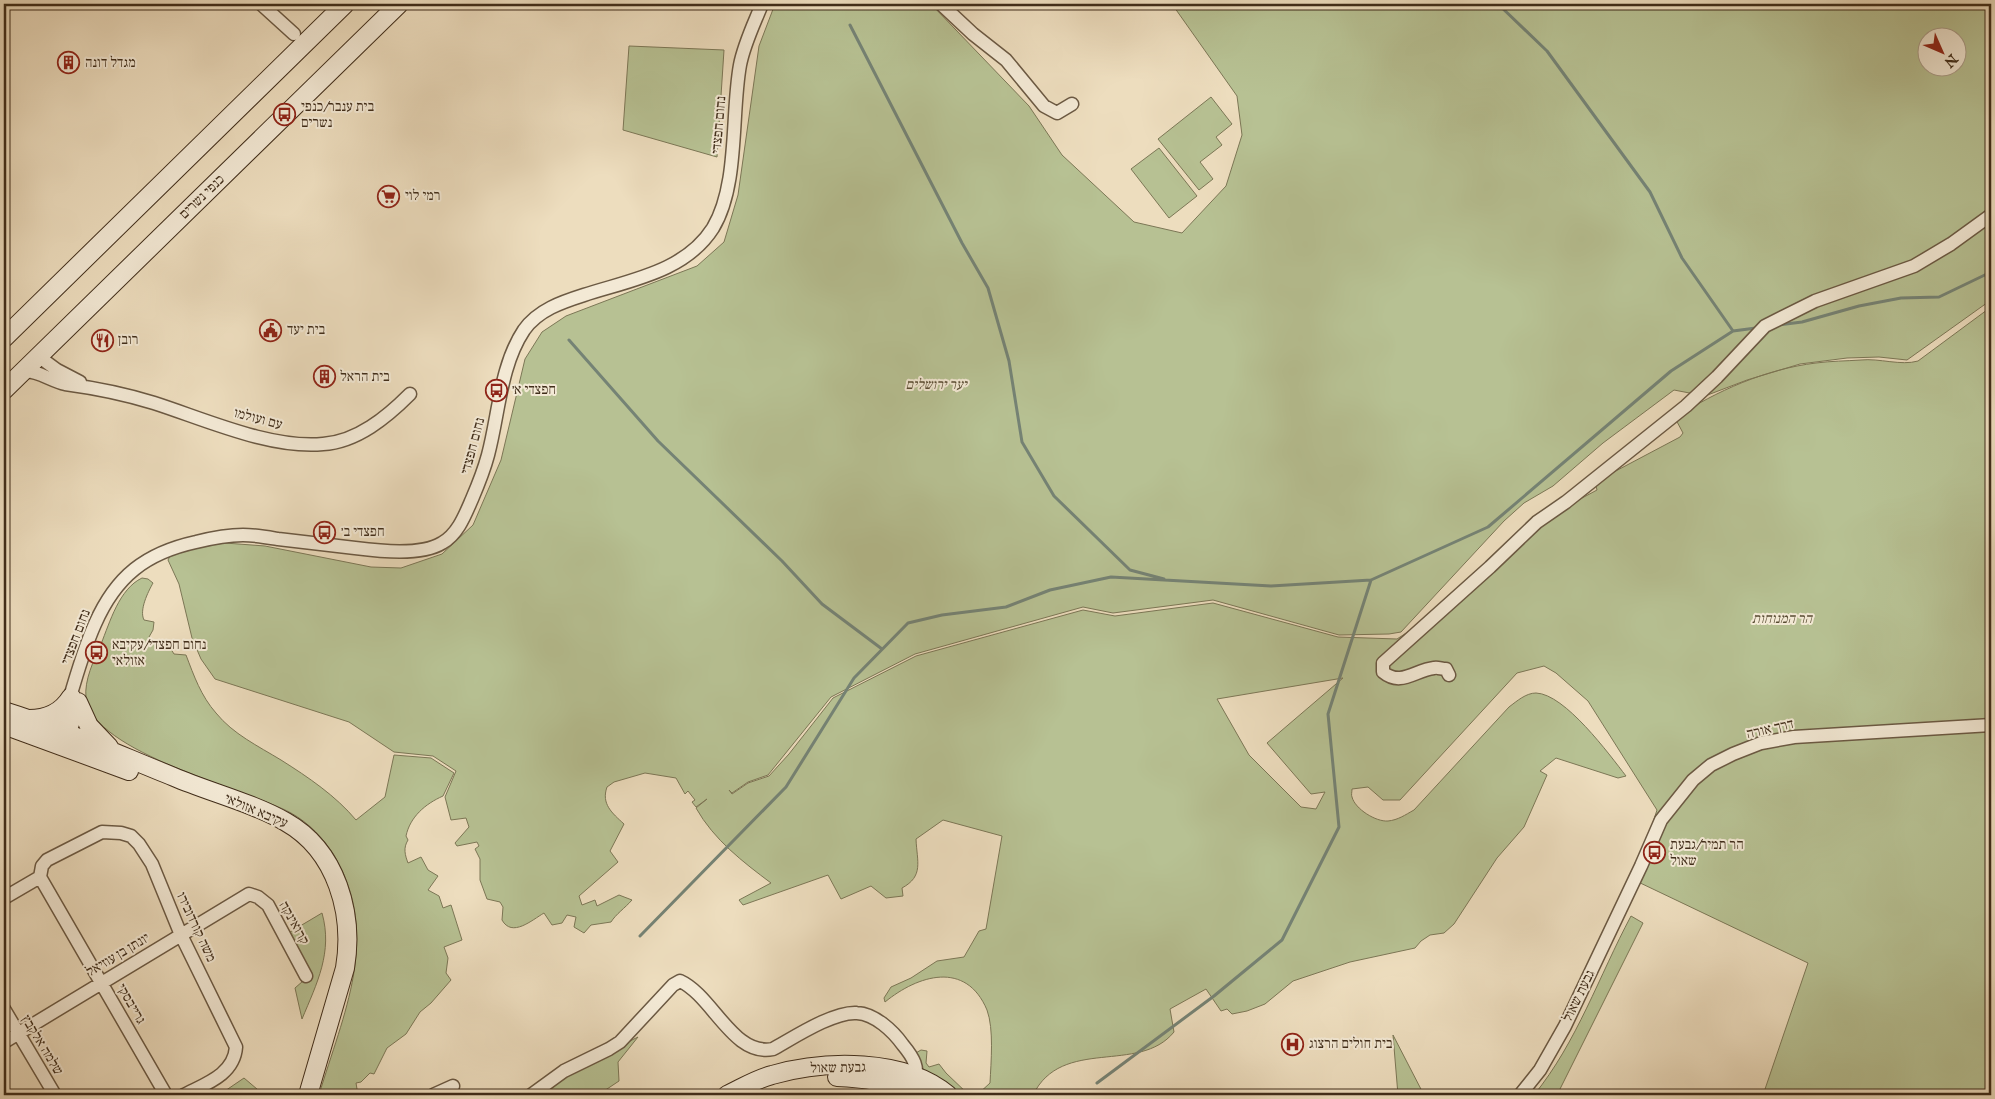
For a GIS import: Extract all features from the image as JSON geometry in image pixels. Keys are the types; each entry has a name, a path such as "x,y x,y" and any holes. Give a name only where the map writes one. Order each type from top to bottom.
{"street":[{"path":"261,4 294,34"},
{"path":"4,338 345,4"},
{"name":"כנפי נשרים","path":"4,390 399,4"},
{"name":"נחום חפצדי","path":"64,737 76,714 74,699 78,676 95,624 113,593 133,570 146,559 177,546 225,535 246,534 365,550 409,551 432,548 444,542 458,529 488,455 507,368 516,343 535,317 562,302 661,270 679,262 713,228 725,196 730,175 740,65 746,43 762,4"},
{"path":"941,4 973,34 1006,60 1044,106 1057,113 1072,104"},
{"path":"1449,675 1446,670 1434,668 1398,679 1390,678 1384,672 1382,663 1490,567 1536,522 1566,502 1686,406 1717,377 1765,326 1815,301 1914,266 1951,244 1991,215"},
{"name":"עם ועולמו","path":"38,356 57,370 87,386"},
{"name":"עם ועולמו","path":"22,372 33,372 62,383 87,386 152,403 272,440 300,444 324,444 357,434 394,410 410,394"},
{"path":"26,719 51,716 74,699 89,726 114,752"},
{"name":"עקיבא אזולאי","path":"4,711 265,823 292,838 312,859 327,884 333,902 339,937 334,973 299,1095"},
{"name":"דרך אורה","path":"1629,891 1661,820 1674,802 1693,780 1711,765 1733,754 1761,744 1794,737 1991,724"},
{"name":"עקיבא אזולאי","path":"4,725 64,737 114,752 274,816 288,823 310,842 329,867 343,898 348,951 345,968 308,1095"},
{"name":"משה קורדובירו","path":"40,877 42,866 47,860 92,836 110,832 130,836 146,855 181,935 235,1042 236,1054 230,1067 223,1074 184,1095"},
{"path":"4,898 40,877"},
{"name":"גרייבסקי","path":"40,877 166,1095"},
{"name":"גבעת שאול","path":"1520,1095 1540,1070 1555,1046 1629,891"},
{"name":"יונתן בן עוזיאל","path":"4,1042 249,894"},
{"name":"קרואינקה","path":"249,894 258,897 268,906 306,976"},
{"path":"531,1095 564,1071 620,1042 673,985 680,981 695,992 742,1042 762,1051 772,1048 832,1018 857,1012 871,1017 886,1026 915,1060 915,1087"},
{"name":"שלמה אלקבץ","path":"4,1009 54,1095"},
{"name":"גבעת שאול","path":"727,1095 771,1075 811,1067 834,1065 878,1067 915,1087"},
{"name":"גבעת שאול","path":"749,1095 774,1085 812,1077 855,1078 915,1087 926,1080 948,1095"},
{"path":"433,1095 453,1086"}],"green space":[{"name":"יער ירושלים","path":"775,4 931,4 1029,106 1062,155 1134,222 1182,233 1226,186 1242,135 1237,96 1172,4 1991,4 1991,300 1907,360 1879,357 1847,358 1800,364 1780,370 1833,361 1868,360 1904,363 1918,361 1991,307 1991,1095 1763,1095 1808,963 1634,880 1657,810 1588,701 1556,673 1544,666 1517,673 1400,800 1383,800 1368,787 1352,789 1354,802 1357,806 1372,817 1383,821 1395,820 1414,810 1509,707 1532,693 1547,696 1560,703 1573,714 1598,740 1626,776 1618,778 1556,758 1540,771 1547,775 1524,827 1497,858 1454,924 1444,933 1430,935 1415,948 1350,962 1293,981 1265,1004 1247,1011 1232,1014 1227,1009 1221,1011 1206,989 1170,1009 1174,1032 1159,1045 1141,1052 1081,1060 1062,1066 1046,1077 1033,1095 977,1095 990,1083 991,1026 987,1010 978,994 967,984 954,978 926,979 912,985 885,1002 884,998 891,987 911,978 937,961 964,957 979,931 986,929 1002,836 943,820 916,839 918,868 914,879 902,888 903,896 886,898 871,886 841,899 828,875 743,905 739,900 771,883 720,840 703,820 696,808 707,799 696,807 692,802 695,800 688,791 685,794 676,778 645,773 614,782 607,787 605,798 609,808 624,824 610,851 618,862 579,896 582,905 595,900 597,906 619,895 632,900 611,922 591,925 584,933 574,927 576,917 567,915 562,923 552,925 544,913 517,928 506,925 502,920 503,907 500,902 487,899 480,880 480,859 475,849 479,846 477,842 457,846 455,843 469,827 466,818 451,820 445,797 456,771 433,756 394,752 349,722 215,679 201,659 192,638 179,584 168,560 170,556 193,547 225,543 265,546 371,567 401,568 442,554 473,525 501,460 525,359 542,332 566,316 697,266 724,242 738,195 759,46","holes":["1759,376 1724,390 1675,418 1683,433 1680,437 1595,482 1597,490 1543,519 1452,603 1397,639 1338,637 1213,603 1115,616 1083,610 916,656 833,698 789,754 769,776 748,783 732,794 729,790 732,793 748,782 768,775 831,697 915,654 1083,607 1113,613 1213,600 1339,635 1401,632 1504,521 1524,503 1553,486 1603,443 1674,390 1705,396","1343,678 1267,743 1311,794 1325,792 1316,809 1301,807 1249,755 1217,699"]},
{"path":"629,46 724,50 717,157 623,130"},
{"path":"1211,97 1232,124 1216,137 1222,145 1200,162 1213,179 1199,190 1158,139"},
{"path":"1159,148 1197,196 1169,218 1131,169"},
{"path":"142,578 148,579 153,583 145,601 143,616 144,620 154,622 153,630 149,637 156,646 162,643 169,646 174,654 186,655 202,693 230,727 321,787 356,820 385,797 394,755 431,758 454,773 443,796 424,807 411,823 406,836 408,840 405,849 408,863 421,857 428,870 438,876 428,890 439,896 443,908 451,905 462,940 444,947 448,958 446,973 451,980 431,1003 420,1012 406,1034 387,1048 374,1074 370,1073 361,1082 356,1083 358,1095 319,1095 347,1005 357,945 355,915 348,885 330,849 310,826 291,813 270,803 175,767 142,752 115,736 95,718 86,698 90,670 116,607 127,590"},
{"path":"322,913 326,941 322,967 302,1019 295,988 311,974 290,932"},
{"path":"1631,916 1643,923 1557,1095 1534,1095 1549,1075 1575,1031"},
{"path":"1393,1035 1424,1095 1398,1095"},
{"path":"638,1037 618,1062 619,1081 598,1095 537,1095 576,1068"},
{"path":"921,1050 927,1051 926,1063 929,1067 939,1064 969,1095 957,1095 926,1074 914,1054"},
{"path":"244,1078 264,1095 219,1095"}],"waterway":[{"path":"1498,4 1547,51 1650,192 1682,258 1733,331"},
{"path":"850,25 962,243 988,288 1009,361 1022,442 1054,496 1130,570 1164,579"},
{"path":"1778,325 1802,322 1859,306 1901,298 1939,297 1991,272"},
{"path":"640,936 786,787 854,678 908,623 942,615 1006,607 1050,590 1111,577 1271,586 1371,580 1488,527 1671,371 1733,331 1756,328"},
{"path":"569,340 658,441 782,561 822,604 882,649"},
{"path":"1097,1083 1214,996 1282,940 1339,827 1328,714 1371,580"}],"place":[{"name":"מגדל דונה","path":"69,63"},
{"name":"בית ענבר/כנפי נשרים","path":"285,115"},
{"name":"רמי לוי","path":"389,196"},
{"name":"בית יעד","path":"271,330"},
{"name":"רובן","path":"102,340"},
{"name":"בית הראל","path":"324,377"},
{"name":"חפצדי א׳","path":"496,390"},
{"name":"חפצדי ב׳","path":"325,532"},
{"name":"נחום חפצדי/עקיבא אזולאי","path":"96,653"},
{"name":"הר תמיר/גבעת שאול","path":"1654,853"},
{"name":"בית חולים הרצוג","path":"1293,1044"}],"park label":[{"name":"הר המנוחות","path":"1782,619"}]}
